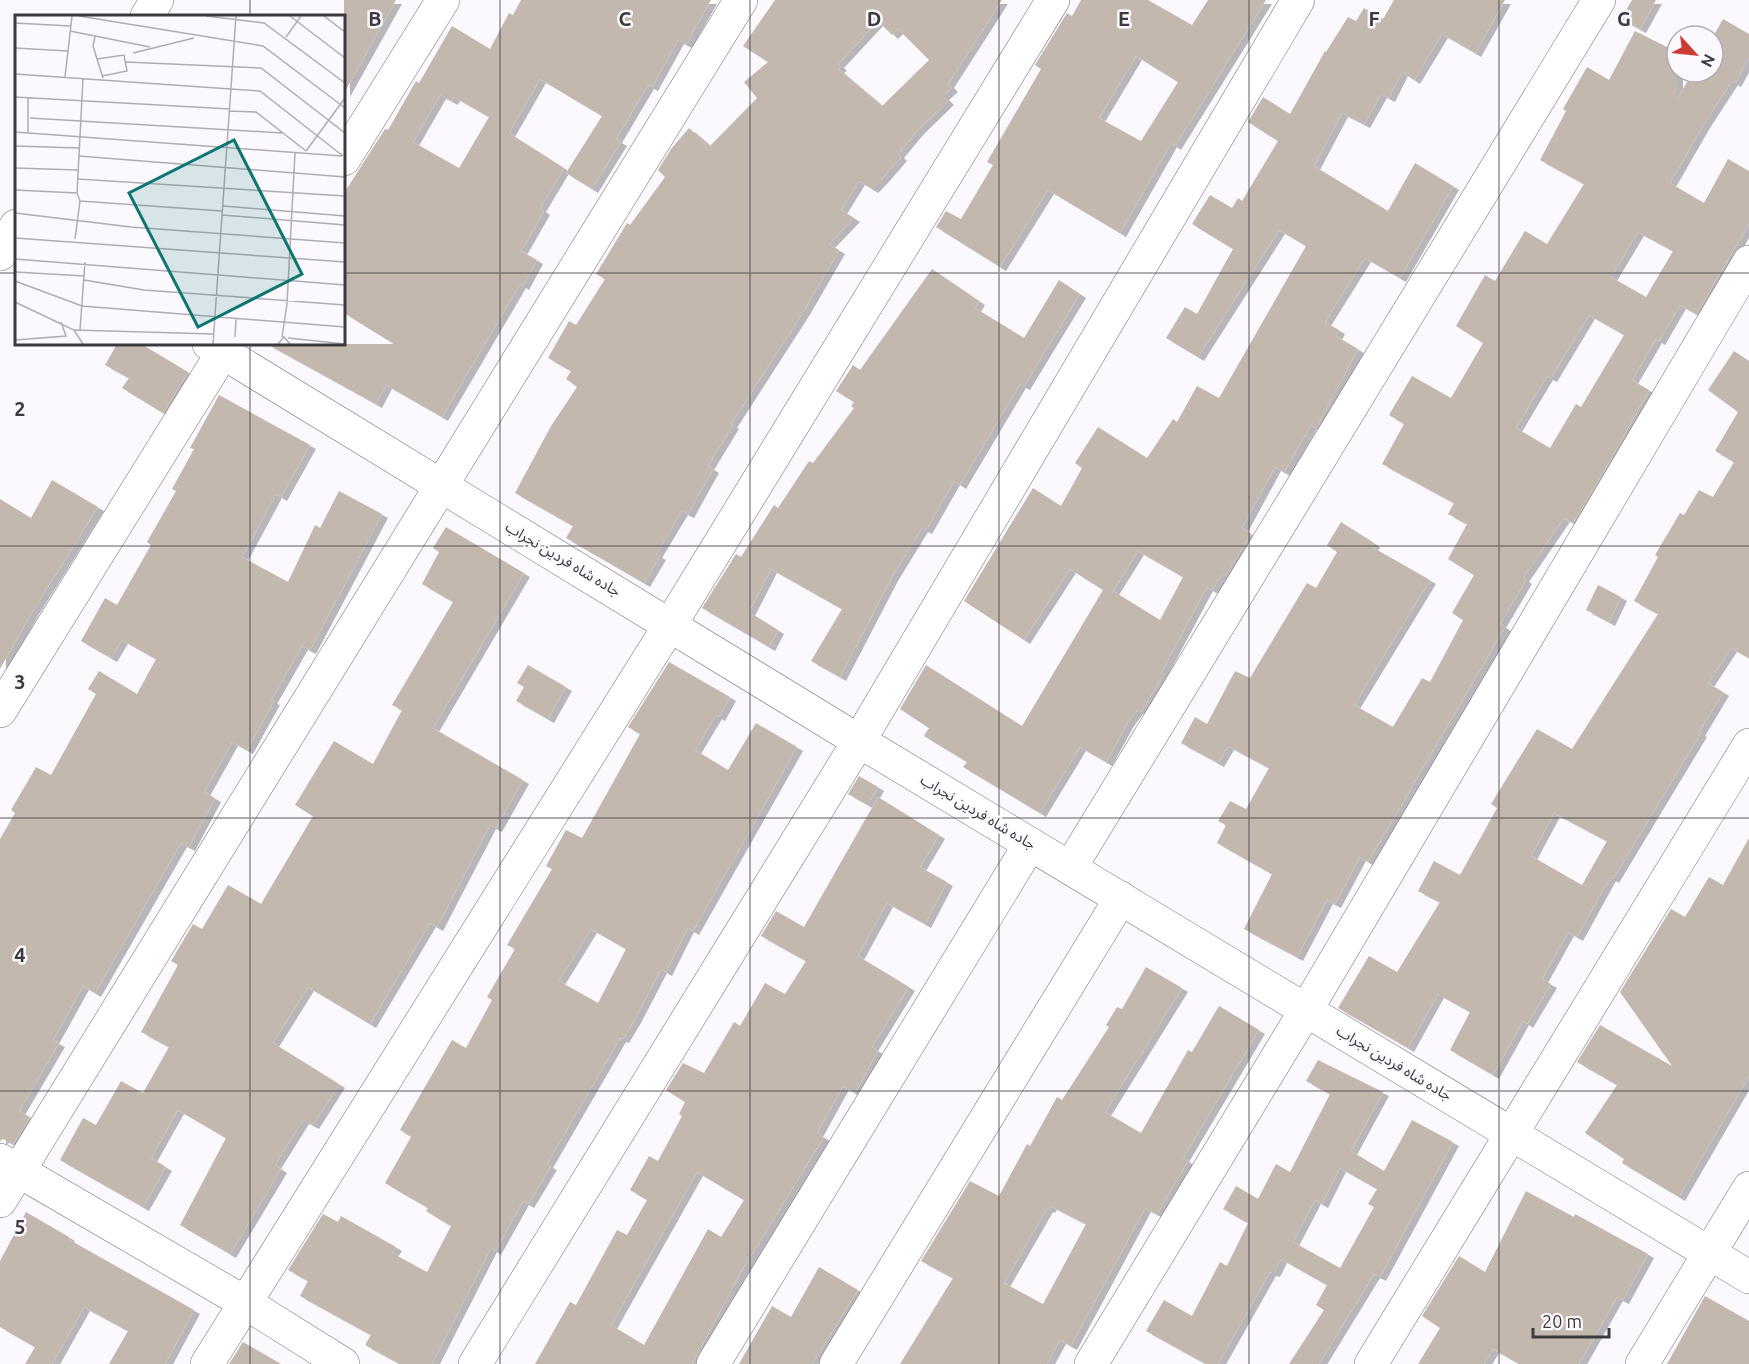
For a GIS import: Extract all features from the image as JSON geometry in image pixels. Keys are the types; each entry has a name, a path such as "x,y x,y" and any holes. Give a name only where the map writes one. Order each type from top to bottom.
{"street":[{"path":"148,15 157,0"},
{"path":"345,157 444,0"},
{"path":"0,1201 9,1165 442,486 741,0"},
{"path":"207,1364 670,625 1053,0"},
{"path":"475,1364 859,741 1298,0"},
{"path":"1070,868 1599,0"},
{"path":"0,216 15,225"},
{"path":"0,254 15,228"},
{"path":"1091,1364 1306,1010 1749,262"},
{"path":"0,711 220,346"},
{"name":"جاده شاه فردین نجراب","path":"220,346 442,486 859,741 1749,1277"},
{"path":"1371,1364 1749,744"},
{"path":"713,1364 1030,844"},
{"path":"836,1364 1121,898"},
{"path":"9,1165 244,1302 343,1364"},
{"path":"1642,1364 1749,1188"}],"building":[{"path":"344,0 396,0 345,91 345,15"},
{"path":"521,0 711,0 686,44 678,40 652,87 648,85 616,139 621,142 592,189 566,173 602,116 540,79 509,133 564,168 540,208 544,211 521,251 537,260 523,286 520,284 442,417 386,385 376,404 269,345 394,344 345,314 345,191 385,129 388,130 416,81 419,83 452,26 490,49 509,13 513,15","holes":["440,95 452,101 454,97 489,117 459,168 413,142"]},
{"path":"775,0 1002,0 948,84 952,88 943,96 948,101 918,130 898,154 901,157 881,180 872,189 859,181 841,210 854,218 829,244 839,250 805,309 731,424 733,425 708,466 713,469 688,514 682,511 656,554 660,556 644,583 566,538 573,526 515,493 551,426 577,387 566,379 571,371 548,358 569,321 576,325 605,279 596,274 627,223 630,225 665,177 658,170 671,149 689,128 710,146 757,98 744,82 768,62 743,46","holes":["878,21 892,35 898,29 929,60 882,106 838,69 841,67 838,64"]},
{"path":"1081,0 1148,0 1192,25 1208,0 1266,0 1175,146 1171,143 1120,233 1048,190 1000,267 936,227 946,211 961,219 993,165 987,162 1041,69 1035,65 1067,13 1072,16","holes":["1136,56 1178,82 1141,141 1099,118"]},
{"path":"1394,0 1505,0 1475,53 1442,34 1414,80 1402,72 1389,98 1381,94 1364,124 1342,113 1314,166 1388,211 1415,163 1453,186 1400,278 1365,258 1325,322 1339,330 1336,336 1358,349 1316,428 1311,425 1284,472 1275,467 1242,528 1251,534 1225,576 1222,574 1212,590 1207,587 1161,673 1164,674 1141,712 1137,710 1128,722 1106,762 1080,747 1040,813 963,767 967,762 924,736 929,728 900,709 926,665 1022,726 1103,590 1070,569 1024,640 964,601 1033,488 1061,506 1082,468 1075,463 1098,427 1147,458 1173,419 1177,422 1197,386 1219,398 1306,246 1279,230 1198,357 1166,338 1185,307 1197,314 1233,249 1192,224 1210,195 1232,208 1238,198 1242,201 1278,141 1248,122 1263,97 1290,114 1325,51 1348,17 1356,21 1364,8 1383,19","holes":["1138,551 1183,577 1160,620 1113,591"]},
{"path":"1632,0 1656,0 1640,29 1621,19"},
{"path":"1723,19 1749,34 1749,58 1735,83 1732,81 1704,124 1670,183 1704,203 1728,159 1749,171 1749,224 1696,314 1680,305 1659,341 1656,339 1632,380 1649,390 1603,473 1573,523 1564,518 1523,578 1526,580 1500,624 1505,627 1368,862 1360,857 1335,904 1327,900 1297,957 1244,929 1272,874 1217,843 1226,825 1218,821 1230,801 1246,809 1269,768 1228,746 1218,763 1181,743 1195,717 1207,724 1235,671 1250,678 1307,583 1316,588 1337,552 1327,545 1341,522 1374,543 1372,547 1430,580 1354,705 1393,727 1422,678 1430,682 1463,620 1452,613 1474,575 1448,559 1467,524 1448,514 1454,503 1382,464 1404,424 1389,415 1412,376 1451,398 1483,343 1456,326 1485,275 1495,281 1525,231 1547,244 1584,184 1540,160 1566,111 1563,109 1587,67 1609,80 1635,31 1665,46 1665,84 1677,84 1677,99 1686,84 1725,84 1725,24 1720,24","holes":["1638,232 1673,251 1646,297 1611,277","1589,315 1624,335 1581,407 1576,404 1550,448 1516,428 1547,376 1551,378"]},
{"path":"932,269 979,301 975,308 1024,338 1059,280 1080,294 1024,386 1020,384 960,485 954,481 926,530 922,528 892,577 840,677 811,661 842,609 771,569 749,612 778,630 769,647 702,608 736,554 741,557 774,505 778,508 809,461 813,463 854,408 851,406 854,402 836,391 853,365 860,370"},
{"path":"116,345 143,345 188,372 163,413 122,388 129,378 105,365"},
{"path":"1734,351 1749,361 1749,658 1731,648 1708,683 1723,692 1699,732 1701,733 1613,879 1610,877 1577,937 1568,932 1542,979 1551,984 1527,1024 1523,1021 1493,1075 1450,1050 1470,1012 1438,994 1408,1048 1338,1008 1369,956 1397,972 1440,902 1418,891 1434,861 1460,875 1497,808 1491,804 1537,729 1572,749 1658,614 1634,601 1658,557 1655,555 1680,513 1684,515 1699,490 1713,497 1734,462 1715,451 1738,412 1708,390","holes":["1554,813 1607,841 1582,885 1531,856"]},
{"path":"219,395 310,445 281,497 276,494 242,557 288,582 315,525 320,528 339,491 382,514 310,650 302,646 271,700 274,701 247,750 232,742 204,792 215,798 189,847 181,843 95,993 83,986 53,1040 59,1043 19,1111 30,1117 13,1144 3,1139 0,1141 0,839 15,813 11,810 36,767 51,775 96,694 88,689 99,671 137,694 156,659 122,640 111,658 81,641 105,598 117,605 151,545 147,542 176,491 172,489 194,449 190,448"},
{"path":"52,480 98,507 32,612 0,669 0,499 31,518"},
{"path":"446,527 524,573 433,728 523,780 496,828 490,825 437,927 430,923 370,1024 308,987 273,1043 339,1084 313,1125 303,1120 275,1165 281,1169 230,1254 180,1225 226,1138 178,1110 151,1158 166,1167 143,1207 60,1160 83,1118 96,1125 121,1081 143,1093 169,1047 141,1032 178,965 171,961 193,924 202,929 228,885 261,904 313,816 295,805 334,741 373,764 402,710 392,705 453,602 422,584 439,552 433,548"},
{"path":"1598,585 1621,597 1609,622 1586,610"},
{"path":"669,662 730,697 719,717 716,715 695,750 728,770 756,723 797,747 693,931 688,928 666,972 661,969 635,1019 623,1039 620,1038 547,1164 551,1166 528,1204 523,1201 495,1251 491,1248 432,1364 400,1364 365,1345 371,1335 300,1296 308,1281 288,1270 323,1214 338,1222 341,1216 396,1247 392,1253 427,1272 451,1226 426,1211 428,1208 385,1183 411,1137 400,1130 452,1040 466,1048 492,1000 487,997 515,949 507,945 552,869 546,866 566,830 582,838 640,734 628,727","holes":["591,929 626,949 598,1003 559,981"]},
{"path":"528,665 566,687 548,719 516,701 524,687 517,683"},
{"path":"859,776 878,787 868,805 848,794"},
{"path":"878,797 939,835 920,867 947,882 925,924 887,903 858,956 909,987 872,1047 878,1051 855,1093 843,1086 817,1133 824,1137 741,1272 692,1364 535,1364 570,1302 576,1305 617,1230 627,1235 647,1200 630,1190 649,1156 658,1161 682,1116 679,1114 685,1102 666,1090 683,1063 704,1073 734,1022 740,1026 765,983 785,994 806,961 761,936 776,911 804,927","holes":["697,1172 744,1200 721,1237 708,1229 644,1345 611,1325"]},
{"path":"1749,838 1749,1076 1679,1197 1622,1163 1624,1159 1585,1133 1617,1085 1577,1062 1600,1025 1672,1066 1620,992 1671,909 1685,917 1709,877 1723,885"},
{"path":"1146,967 1182,988 1105,1112 1141,1133 1188,1050 1192,1052 1219,1006 1259,1030 1183,1158 1188,1161 1157,1214 1145,1208 1071,1346 1060,1340 1047,1364 900,1364 953,1278 921,1261 970,1181 999,1196 1027,1144 1030,1146 1057,1097 1062,1100 1109,1027 1106,1025 1117,1007 1122,1009","holes":["1051,1206 1086,1224 1043,1304 1004,1283 1047,1208"]},
{"path":"1318,1060 1383,1092 1351,1151 1384,1171 1412,1120 1453,1142 1380,1277 1374,1274 1319,1364 1289,1364 1324,1310 1316,1305 1327,1285 1281,1259 1274,1273 1270,1272 1218,1364 1206,1364 1146,1331 1164,1300 1192,1316 1220,1262 1227,1266 1248,1223 1223,1209 1236,1186 1258,1199 1276,1164 1290,1172 1330,1094 1306,1081","holes":["1340,1168 1377,1189 1368,1204 1374,1207 1340,1268 1293,1242 1315,1200 1322,1204"]},
{"path":"1526,1191 1574,1217 1575,1214 1648,1254 1623,1300 1617,1297 1579,1364 1519,1364 1493,1349 1484,1364 1418,1364 1440,1328 1422,1316 1459,1256 1485,1272"},
{"path":"26,1212 69,1237 68,1239 194,1310 165,1364 109,1364 128,1331 84,1307 52,1364 25,1364 35,1347 0,1327 0,1261"},
{"path":"819,1267 858,1290 812,1364 739,1364 772,1306 791,1317"},
{"path":"1705,1296 1749,1321 1749,1364 1667,1364"},
{"path":"243,1342 281,1364 229,1364"}]}
